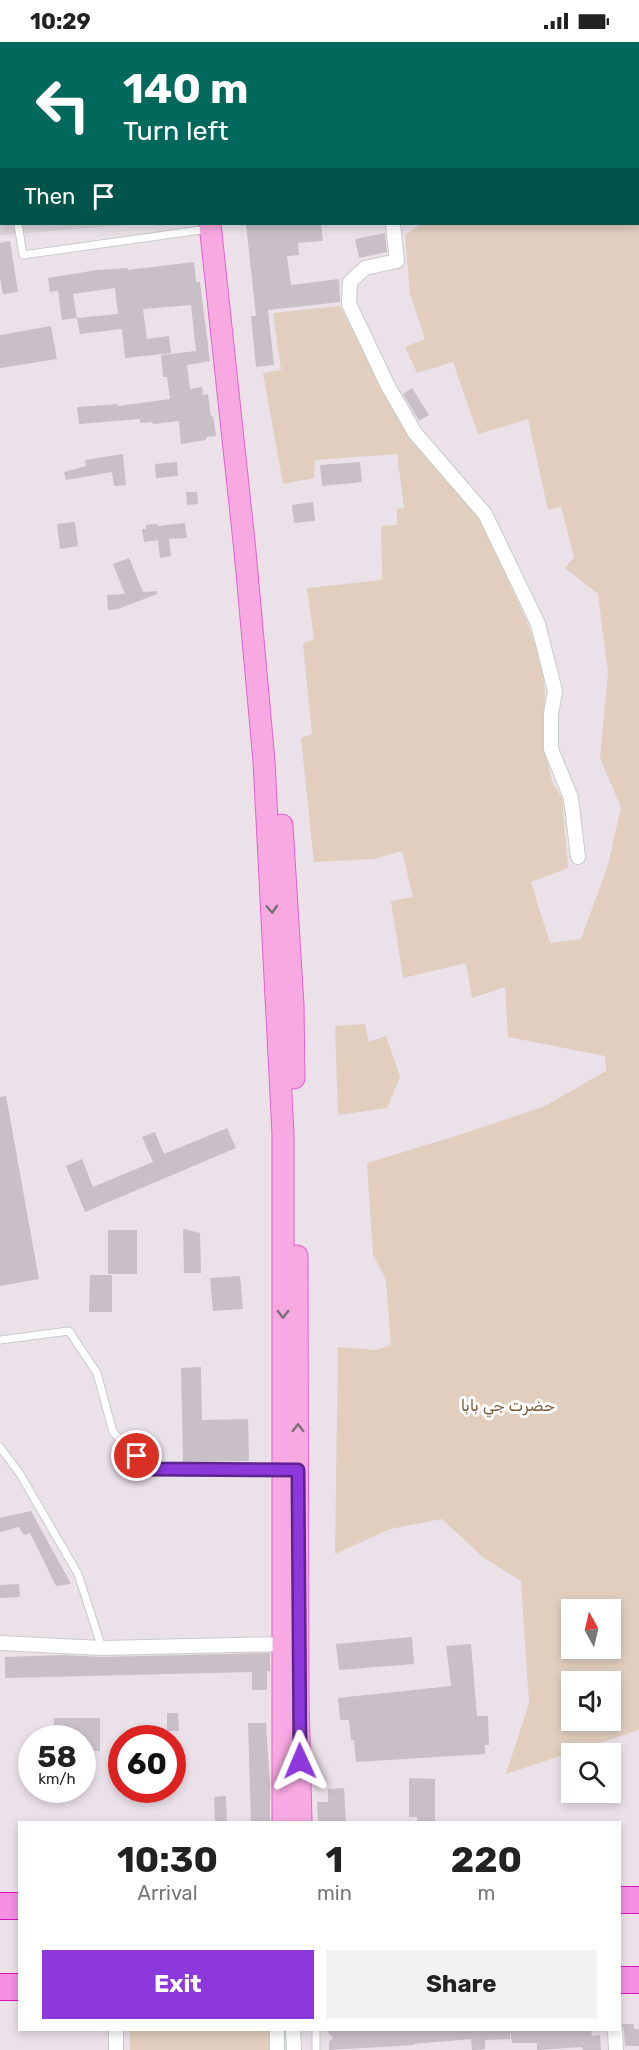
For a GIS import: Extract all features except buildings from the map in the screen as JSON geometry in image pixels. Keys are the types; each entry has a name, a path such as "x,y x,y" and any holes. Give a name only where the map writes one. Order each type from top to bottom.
{"highway":[{"path":"621,1900 639,1900"},
{"path":"0,1906 18,1906"},
{"path":"621,1980 639,1980"},
{"path":"0,1987 18,1987"}],"main road":[{"path":"216,232 279,769 285,998 298,1322 283,1644 291,1700 301,1821"},
{"path":"283,1821 291,1700 291,1470"}],"street":[{"path":"393,225 397,261 365,268 350,282 349,304 388,386 415,433 485,514 538,624 555,691 550,714 551,749 571,798 578,857"},
{"path":"0,1643 102,1648 283,1644"},
{"path":"116,2031 116,2050"},
{"path":"277,2031 277,2050"},
{"path":"293,2031 294,2050"},
{"path":"615,2031 616,2050"}],"lane":[{"path":"18,225 23,255 216,232"},
{"path":"0,1340 69,1331 97,1373 114,1432 148,1469 291,1470"},
{"path":"0,1447 20,1474 78,1574 102,1648"},
{"path":"316,2031 316,2050"}],"shaded area":[{"path":"0,225 125,225 0,235"}],"green space":[{"name":"حضرت جي بابا","path":"420,225 639,225 639,1730 600,1743 561,1743 561,1756 506,1774 529,1703 521,1581 484,1558 442,1519 390,1529 335,1554 338,1347 376,1350 391,1345 386,1280 373,1255 367,1163 545,1106 606,1071 605,1056 508,1037 505,987 472,998 466,963 403,978 391,901 413,897 402,851 374,859 314,862 301,738 312,734 303,644 314,639 307,588 382,580 381,526 397,525 397,509 404,508 397,454 315,460 314,478 283,484 263,373 281,370 273,313 340,306 382,388 411,438 480,519 528,624 542,667 545,692 544,748 553,784 562,798 568,868 531,882 550,943 581,939 608,865 621,807 600,758 608,673 598,594 565,568 574,557 561,507 548,510 528,419 478,434 453,362 417,373 405,347 425,339 410,294 405,235"},
{"path":"365,1024 369,1042 386,1036 400,1077 387,1108 338,1115 335,1026"},
{"path":"130,2031 269,2031 269,2050 130,2050"}],"route":[{"path":"137,1456 148,1469 298,1470 300,1761"}]}
